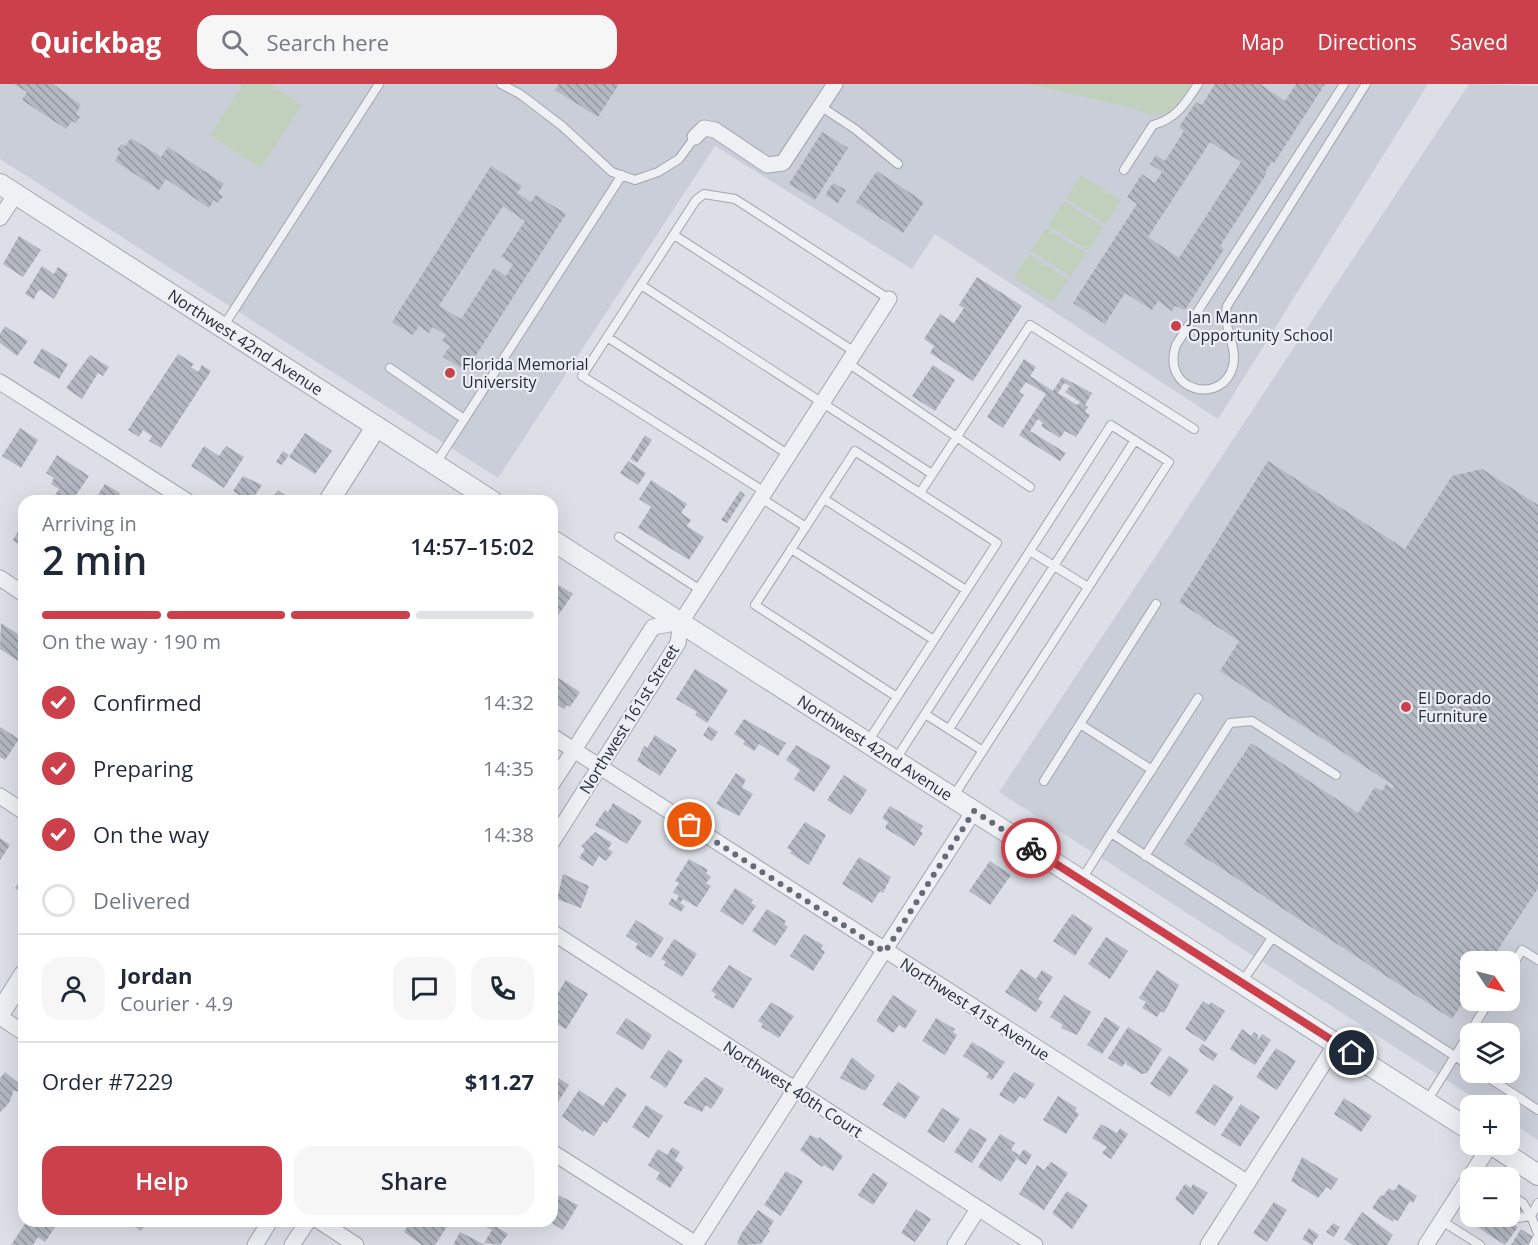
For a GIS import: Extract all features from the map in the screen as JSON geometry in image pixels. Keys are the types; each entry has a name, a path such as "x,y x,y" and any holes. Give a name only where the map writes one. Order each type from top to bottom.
{"street":[{"path":"695,137 704,128 716,130 767,165 774,166 783,163 835,84"},
{"name":"Northwest 42nd Avenue","path":"8,189 483,495"},
{"path":"0,218 8,189"},
{"path":"681,622 889,299"},
{"path":"0,382 178,495"},
{"path":"333,495 376,427"},
{"name":"Northwest 42nd Avenue","path":"558,544 1460,1123"},
{"path":"0,578 18,590"},
{"name":"Northwest 161st Street","path":"558,775 653,627 681,622 678,643 558,832"},
{"name":"Northwest 41st Avenue","path":"558,740 885,952 1248,1183"},
{"path":"0,796 18,808"},
{"path":"558,1156 695,1245 974,811"},
{"name":"Northwest 40th Court","path":"558,936 1035,1245"},
{"path":"18,985 0,1015 18,1028"},
{"path":"1208,1245 1336,1044"},
{"path":"1508,1155 1538,1175"},
{"path":"1426,1245 1460,1194"},
{"path":"955,1245 978,1209"},
{"path":"255,1245 266,1227"},
{"path":"292,1245 304,1227"},
{"path":"328,1227 356,1245"}],"lane":[{"path":"222,328 379,84"},
{"path":"501,84 520,93 562,126 612,172 635,180 658,172 679,159 695,137"},
{"path":"1124,171 1153,125 1167,122 1180,111 1198,84"},
{"path":"1344,84 1176,345 1173,355 1177,375 1192,388 1212,388 1228,376 1234,357 1226,323 1227,306 1366,84"},
{"path":"820,106 855,129 898,164"},
{"path":"435,464 622,175"},
{"path":"806,527 763,495 582,376 696,200 704,194 735,199 889,299"},
{"path":"674,235 851,358 957,437 1030,487"},
{"path":"641,285 933,474"},
{"path":"920,493 1030,325 1194,429"},
{"path":"607,337 789,455"},
{"path":"390,368 464,420"},
{"path":"895,760 1111,425 1135,440 1168,462 952,798"},
{"path":"949,729 1135,440"},
{"path":"867,743 897,697 933,640 997,543 855,451 755,605 897,697"},
{"path":"824,499 966,590"},
{"path":"619,537 702,591"},
{"path":"791,549 933,640"},
{"path":"1030,551 1088,587"},
{"path":"1044,781 1156,604"},
{"path":"1082,879 1198,698"},
{"path":"925,714 983,751"},
{"path":"1145,856 1230,723 1252,721 1336,775"},
{"path":"1080,724 1152,770"},
{"path":"1111,833 1460,1059"},
{"path":"1242,982 1272,938"},
{"path":"1520,953 1522,950 1538,960"},
{"path":"1427,1102 1483,1011"},
{"path":"1497,1083 1538,1110"},
{"path":"1520,1201 1531,1216 1538,1235 1533,1245"},
{"path":"1531,1216 1538,1203"},
{"path":"1520,1218 1531,1216"},
{"path":"1442,1221 1480,1245"}],"shaded area":[{"name":"Florida Memorial University","path":"0,84 1428,84 1218,419 935,234 912,269 715,146 498,478 0,159"},
{"path":"1469,84 1538,86 1538,1140 1520,1128 1520,1095 1469,1095 999,792"}],"green space":[{"path":"243,84 270,84 302,105 261,168 210,135"},
{"path":"1030,84 1191,84 1180,101 1168,112 1153,115 1133,108"},
{"path":"1081,175 1121,200 1105,224 1066,198"},
{"path":"1064,201 1103,227 1088,251 1048,225"},
{"path":"1046,228 1086,253 1071,277 1031,251"},
{"path":"1029,254 1068,280 1053,303 1014,278"}],"building":[{"path":"14,84 53,84 81,105 76,114 80,117 76,123 72,121 66,129 22,100 27,92"},
{"path":"559,84 619,84 598,117 555,90"},
{"path":"1215,84 1260,84 1285,101 1296,84 1325,84 1274,163 1272,161 1265,172 1267,173 1220,246 1224,249 1185,310 1175,306 1172,311 1158,301 1152,310 1125,293 1105,324 1073,303 1137,204 1127,197 1142,174 1155,183 1162,172 1150,164 1156,155 1165,161 1184,131 1179,127 1196,102 1202,105","holes":["1210,142 1241,162 1179,258 1148,237"]},
{"path":"822,132 848,148 815,200 789,184"},
{"path":"131,138 161,157 168,147 224,184 218,193 223,196 218,203 214,200 209,208 166,179 159,190 115,161 121,144 125,146"},
{"path":"491,166 522,186 517,193 531,202 536,195 566,214 466,371 443,357 450,346 442,341 446,335 432,327 429,333 419,326 413,335 392,322","holes":["503,206 525,221 501,257 513,264 506,276 494,268 461,319 439,306"]},
{"path":"877,171 924,202 903,233 856,202"},
{"path":"833,183 846,190 838,203 825,195"},
{"path":"19,236 41,250 23,277 3,264"},
{"path":"42,266 54,274 58,267 68,274 54,299 41,290 34,299 25,294"},
{"path":"977,277 1022,306 973,381 930,353 934,346 924,339 940,314 954,323 964,308 959,305"},
{"path":"5,326 28,341 17,356 0,343 0,334"},
{"path":"42,348 68,364 59,379 33,363"},
{"path":"178,354 194,364 191,367 198,372 202,365 211,371 161,448 149,441 152,436 143,430 139,437 128,430"},
{"path":"90,355 109,367 103,376 98,373 82,399 66,388"},
{"path":"1024,359 1036,367 1030,376 1053,391 1062,377 1092,393 1085,405 1088,407 1085,412 1090,415 1076,437 1065,431 1060,438 1041,426 1043,423 1038,419 1030,431 1066,453 1060,461 1019,435 1046,394 1026,382 1019,392 1024,395 1003,428 987,417","holes":["1064,383 1070,386 1065,392 1080,402 1077,405 1058,393"]},
{"path":"933,365 955,380 935,411 912,396"},
{"path":"20,428 38,440 21,468 2,456"},
{"path":"305,433 332,451 315,474 289,457"},
{"path":"645,435 652,440 637,463 630,459"},
{"path":"204,446 219,456 226,446 244,457 224,488 191,466"},
{"path":"283,451 289,455 282,465 276,462"},
{"path":"57,455 89,476 76,495 55,495 59,489 51,484 54,478 46,473"},
{"path":"628,461 646,473 638,485 620,473"},
{"name":"El Dorado Furniture","path":"1268,461 1405,549 1452,476 1482,469 1538,505 1538,888 1497,951 1460,951 1460,1007 1452,1019 1184,844 1251,743 1358,813 1375,787 1382,791 1386,784 1392,788 1394,786 1220,671 1239,641 1179,602"},
{"path":"243,476 262,485 255,495 239,495 233,491"},
{"path":"651,480 687,504 681,513 691,520 687,526 704,537 689,560 638,528 651,507 639,499"},
{"path":"105,484 120,493 119,495 98,495"},
{"path":"278,490 285,495 275,495"},
{"path":"740,491 745,495 727,523 721,520"},
{"path":"18,532 18,544 13,540"},
{"path":"558,585 573,594 558,615"},
{"path":"1,623 18,634 18,661 0,649"},
{"path":"695,669 728,690 707,723 695,715 697,712 676,699"},
{"path":"558,678 580,692 570,707 567,705 564,709 558,705"},
{"path":"744,719 786,743 778,756 759,744 754,751 743,744 745,741 734,734"},
{"path":"709,726 718,732 712,741 703,735"},
{"path":"0,727 18,740 5,760 0,757"},
{"path":"655,735 677,750 660,776 637,761 644,746 647,748"},
{"path":"796,745 831,766 814,792 794,779 800,770 786,760"},
{"path":"736,773 746,780 742,787 753,794 739,816 716,804"},
{"path":"844,775 867,790 851,815 827,800"},
{"path":"613,803 642,821 627,844 595,825 605,810 608,812"},
{"path":"890,806 923,826 920,831 923,833 914,846 885,828 888,822 882,818"},
{"path":"805,822 826,835 809,865 790,853 792,851 787,848"},
{"path":"595,832 612,843 608,849 613,852 606,861 599,856 593,866 579,858 585,849 581,846"},
{"path":"0,838 10,845 0,860"},
{"path":"859,857 891,877 883,893 880,891 872,903 842,884"},
{"path":"689,859 708,870 706,873 711,877 706,883 711,886 697,907 683,899 680,903 685,906 681,912 668,904 672,898 676,901 679,896 673,892 679,883 675,881"},
{"path":"990,861 1011,875 990,905 969,891"},
{"path":"563,874 589,886 581,908 558,899"},
{"path":"735,888 753,900 751,903 756,906 743,925 720,911"},
{"path":"767,909 786,921 784,924 788,927 775,946 752,931"},
{"path":"1072,914 1093,928 1075,956 1053,941"},
{"path":"636,920 664,938 651,958 635,948 638,944 626,936"},
{"path":"804,934 823,945 821,949 825,952 813,971 790,956"},
{"path":"1106,937 1128,951 1110,979 1088,964"},
{"path":"674,939 697,954 682,977 664,965 666,962 661,959"},
{"path":"729,965 752,979 733,1009 714,997 716,994 711,991"},
{"path":"1021,969 1036,979 1042,970 1053,977 1038,999 1043,1002 1036,1012 1005,992"},
{"path":"1157,970 1179,985 1164,1013 1161,1011 1157,1017 1142,1008 1146,1002 1139,998"},
{"path":"566,980 588,994 566,1029 558,1024 558,993"},
{"path":"893,995 917,1011 905,1029 899,1025 893,1033 876,1021"},
{"path":"1064,995 1091,1012 1077,1035 1061,1028 1063,1025 1050,1017"},
{"path":"1203,1001 1209,1005 1211,1002 1225,1011 1205,1042 1185,1029"},
{"path":"771,1002 794,1016 779,1038 761,1027 763,1024 758,1021"},
{"path":"1105,1017 1120,1027 1102,1054 1087,1045"},
{"path":"626,1018 652,1035 643,1050 616,1033"},
{"path":"936,1018 955,1029 953,1032 957,1035 945,1055 922,1041"},
{"path":"1128,1027 1162,1049 1147,1073 1142,1074 1126,1064 1127,1060 1122,1067 1108,1058"},
{"path":"1242,1029 1251,1036 1254,1032 1258,1035 1258,1040 1262,1034 1271,1040 1255,1065 1230,1049"},
{"path":"972,1042 1005,1062 992,1080 986,1077 989,1073 963,1056"},
{"path":"1202,1044 1218,1054 1213,1061 1201,1053 1199,1049"},
{"path":"1276,1048 1296,1061 1277,1090 1256,1077"},
{"path":"668,1050 683,1060 666,1088 650,1077"},
{"path":"1169,1056 1189,1070 1170,1097 1150,1084"},
{"path":"852,1057 875,1076 865,1091 840,1078"},
{"path":"5,1072 18,1083 18,1092 14,1090 9,1103 0,1112 0,1078"},
{"path":"1014,1072 1035,1084 1025,1099 1020,1096 1014,1104 999,1095"},
{"path":"705,1077 724,1089 711,1109 706,1105 702,1112 683,1103"},
{"path":"558,1078 569,1085 558,1102"},
{"path":"898,1082 920,1097 905,1119 882,1105"},
{"path":"1214,1084 1234,1097 1215,1126 1195,1113"},
{"path":"616,1087 627,1094 607,1123 604,1121 594,1136 584,1130 583,1132 562,1116 579,1090 603,1106"},
{"path":"1058,1096 1077,1108 1075,1111 1079,1114 1066,1134 1043,1120"},
{"path":"1344,1098 1372,1116 1361,1132 1334,1114"},
{"path":"1241,1104 1260,1117 1240,1147 1221,1135"},
{"path":"646,1105 663,1116 649,1138 632,1127"},
{"path":"942,1108 960,1119 944,1143 927,1132"},
{"path":"1101,1124 1117,1133 1120,1128 1128,1134 1111,1159 1102,1153 1107,1147 1092,1138"},
{"path":"970,1128 987,1139 972,1163 954,1152"},
{"path":"1000,1134 1015,1143 1011,1150 1019,1155 1001,1182 978,1167"},
{"path":"810,1135 818,1139 819,1137 843,1156 833,1171 824,1165 822,1167 800,1150"},
{"path":"672,1147 680,1152 675,1160 684,1167 670,1188 656,1179 660,1173 648,1165 658,1149 667,1155"},
{"path":"1024,1149 1032,1155 1026,1165 1017,1159"},
{"path":"1302,1157 1338,1179 1331,1190 1327,1187 1318,1198 1291,1181"},
{"path":"1051,1162 1068,1173 1044,1210 1019,1194 1037,1165 1044,1170"},
{"path":"786,1171 803,1181 781,1216 764,1205"},
{"path":"873,1173 888,1183 873,1205 858,1195"},
{"path":"1185,1184 1191,1188 1193,1184 1208,1193 1193,1215 1175,1199"},
{"path":"1399,1184 1417,1196 1413,1203 1410,1201 1398,1221 1394,1219 1393,1222 1372,1208 1381,1195 1383,1196 1389,1188 1394,1191"},
{"path":"1067,1191 1088,1205 1072,1229 1052,1213"},
{"path":"558,1195 578,1205 563,1230 558,1227"},
{"path":"1274,1202 1287,1210 1267,1242 1253,1233"},
{"path":"916,1209 931,1219 915,1242 901,1233"},
{"path":"758,1210 774,1221 768,1230 770,1231 761,1244 740,1245 737,1243 741,1234"},
{"path":"1362,1212 1393,1235 1387,1245 1353,1245 1344,1239"},
{"path":"1333,1223 1340,1227 1334,1237 1326,1232"},
{"path":"23,1227 55,1227 45,1242 38,1237 33,1245 11,1245"},
{"path":"407,1227 447,1227 435,1245 422,1245 404,1232"},
{"path":"486,1227 497,1227 508,1234 500,1245 484,1243 492,1230"},
{"path":"1478,1227 1518,1227 1505,1245"},
{"path":"1309,1228 1319,1235 1312,1245 1302,1239"},
{"path":"1521,1229 1533,1237 1527,1245 1511,1245"},
{"path":"460,1232 485,1245 453,1245"}],"way so far":[{"path":"690,825 885,952 974,811 1031,848"}],"place":[{"name":"Jan Mann Opportunity School","path":"1176,326"},
{"name":"Florida Memorial University","path":"450,373"},
{"name":"El Dorado Furniture","path":"1406,707"}],"route":[{"path":"1031,848 1352,1053"}]}
